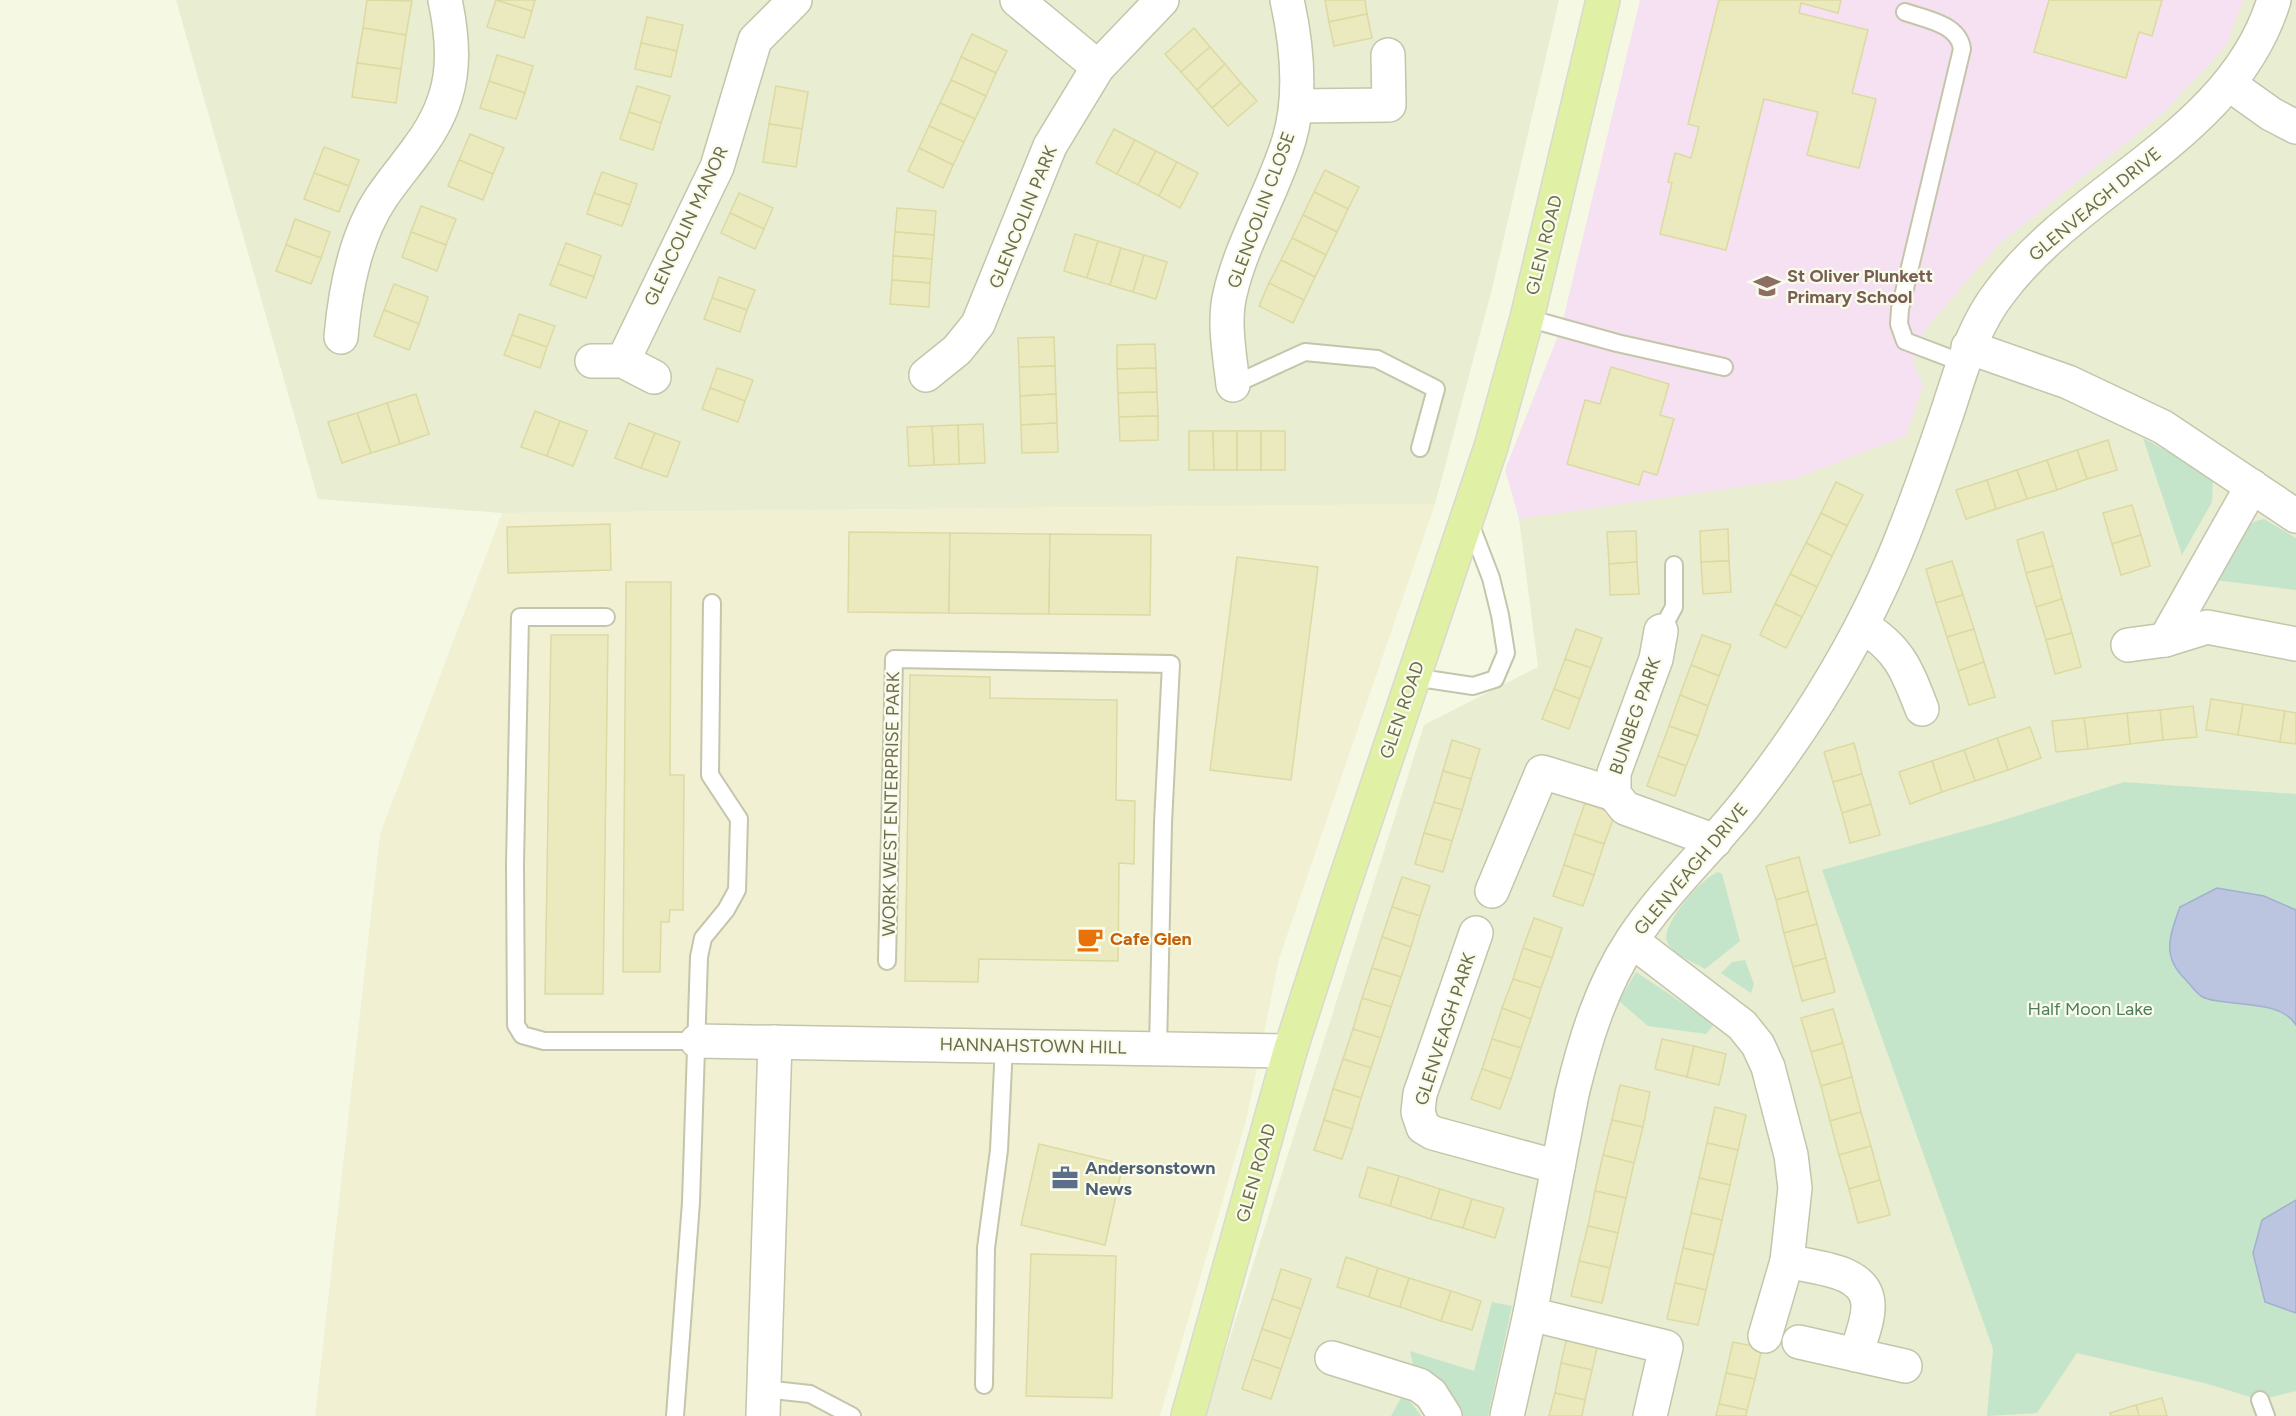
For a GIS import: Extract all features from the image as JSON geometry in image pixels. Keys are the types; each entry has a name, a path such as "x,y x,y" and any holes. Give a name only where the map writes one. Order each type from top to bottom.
{"main road":[{"name":"GLEN ROAD","path":"1188,1416 1290,1051 1491,447 1527,318 1603,0"}],"street":[{"path":"341,337 350,277 371,216 380,199 421,144 447,95 451,76 452,33 445,0"},
{"name":"GLENCOLIN MANOR","path":"654,377 608,361 717,167 755,40 795,0"},
{"path":"1017,0 1098,67"},
{"name":"GLENCOLIN PARK","path":"926,375 957,350 978,324 1050,146 1098,67 1162,0"},
{"name":"GLENCOLIN CLOSE","path":"1233,385 1228,326 1229,296 1289,140 1296,106 1295,50 1287,0"},
{"name":"GLENVEAGH DRIVE","path":"1507,1416 1530,1314 1572,1094 1589,1033 1606,986 1632,941 1674,886 1715,841 1786,750 1862,626 1922,486 1966,355 1983,316 1995,298 2032,256 2185,129 2229,84 2252,52 2267,25 2274,0"},
{"path":"1296,106 1389,105 1388,55"},
{"path":"2229,84 2271,114 2296,127"},
{"path":"1966,355 2068,382 2109,400 2163,427 2296,516"},
{"path":"2165,640 2252,486"},
{"path":"1862,626 1888,644 1901,659 1922,709"},
{"path":"2127,645 2165,640 2207,627 2296,644"},
{"name":"BUNBEG PARK","path":"1661,631 1656,659 1614,773 1614,794 1624,808 1715,841"},
{"path":"1492,891 1542,772 1614,794"},
{"name":"GLENVEAGH PARK","path":"1476,933 1420,1094 1418,1112 1423,1127 1434,1133 1558,1167"},
{"path":"1632,941 1742,1025 1758,1045 1768,1066 1791,1155 1795,1188 1787,1261 1765,1336"},
{"name":"HANNAHSTOWN HILL","path":"696,1041 1290,1051"},
{"path":"764,1402 775,1042"},
{"path":"1787,1261 1854,1279 1865,1290 1868,1306 1856,1355"},
{"path":"1530,1314 1666,1347 1650,1416"},
{"path":"1799,1342 1905,1366"},
{"path":"1332,1358 1419,1385 1431,1394 1445,1416"}],"lane":[{"path":"1905,12 1948,27 1961,40 1962,49 1900,309 1899,324 1905,341 1966,355"},
{"path":"1527,318 1617,343 1724,367"},
{"path":"1233,385 1305,352 1377,359 1436,389 1420,448"},
{"path":"1413,677 1473,686 1495,679 1506,653 1491,578 1468,518"},
{"path":"1661,631 1674,607 1674,565"},
{"path":"675,1416 691,1202 699,957 703,938 726,910 737,890 739,819 710,775 712,603"},
{"path":"606,617 520,617 515,864 516,1025 522,1035 544,1041 696,1041"},
{"name":"WORK WEST ENTERPRISE PARK","path":"887,961 894,659 1171,664 1163,823 1158,1048"},
{"path":"984,1386 986,1248 999,1150 1004,1045"},
{"path":"764,1402 810,1394 852,1416"},
{"path":"2259,1400 2266,1416"}],"shaded area":[{"path":"176,0 1559,0 1492,289 1435,504 502,513 318,499"},
{"name":"St Oliver Plunkett Primary School","path":"1640,0 2243,0 2226,46 2162,114 1999,244 1926,328 1913,362 1923,385 1906,436 1794,479 1519,519 1505,470 1561,328"},
{"path":"2243,0 2296,0 2296,1416 1205,1416 1424,725 1538,667 1519,519 1794,479 1906,436 1913,362 1926,328 1999,244 2162,114 2226,46"},
{"path":"1435,504 1279,959 1247,1117 1160,1416 315,1416 380,834 502,513"}],"green space":[{"path":"2143,438 2207,473 2213,480 2212,502 2182,555"},
{"path":"2264,519 2296,538 2296,590 2214,580 2239,534 2254,522"},
{"name":"Half Moon Lake","path":"2124,782 2296,794 2296,1391 2260,1400 2208,1384 2077,1353 2037,1413 1987,1416 1993,1349 1822,870 1994,823"},
{"path":"1718,872 1722,874 1740,941 1705,969 1673,950 1667,941 1667,933 1670,924 1685,902 1703,882"},
{"path":"1745,960 1754,984 1751,993 1721,973 1732,962"},
{"path":"1636,972 1714,1024 1706,1034 1648,1026 1619,1001"},
{"path":"1492,1302 1512,1306 1488,1416 1457,1416 1414,1369 1410,1351 1474,1371"},
{"path":"1402,1396 1406,1396 1421,1416 1391,1416"}],"water":[{"name":"Half Moon Lake","path":"2217,888 2264,896 2296,910 2296,1025 2288,1016 2277,1010 2210,1000 2201,996 2177,970 2170,953 2170,945 2180,907"},
{"path":"2296,1200 2296,1313 2265,1302 2253,1253 2262,1220"}],"building":[{"path":"367,0 412,1 406,35 363,28"},
{"path":"496,0 532,11 524,38 487,27"},
{"path":"496,0 535,0 532,11"},
{"path":"1325,0 1365,0 1367,14 1329,22"},
{"path":"1719,0 1841,0 1838,13 1801,3 1799,13 1868,30 1852,93 1876,99 1859,168 1807,155 1818,112 1764,99 1726,250 1660,234 1672,183 1668,182 1675,153 1691,158 1699,127 1688,124"},
{"path":"2049,0 2162,0 2152,36 2139,32 2126,78 2034,52"},
{"path":"1367,14 1372,38 1334,46 1329,22"},
{"path":"647,17 683,25 677,51 641,43"},
{"path":"363,28 406,35 401,69 357,63"},
{"path":"1194,28 1210,47 1181,72 1165,54"},
{"path":"972,34 1007,51 996,73 961,57"},
{"path":"641,43 677,51 671,77 635,69"},
{"path":"1210,47 1225,64 1197,90 1181,72"},
{"path":"497,55 533,66 525,93 489,81"},
{"path":"961,57 996,73 986,96 951,80"},
{"path":"357,63 401,69 396,103 352,97"},
{"path":"1225,64 1241,83 1212,108 1197,90"},
{"path":"951,80 986,96 975,119 940,103"},
{"path":"489,81 525,93 516,119 480,108"},
{"path":"1241,83 1257,101 1228,126 1212,108"},
{"path":"637,86 670,96 661,123 629,112"},
{"path":"776,86 808,92 802,129 769,124"},
{"path":"940,103 975,119 964,142 929,126"},
{"path":"629,112 661,123 653,150 620,139"},
{"path":"769,124 802,129 796,167 763,162"},
{"path":"929,126 964,142 953,165 919,148"},
{"path":"1114,129 1135,140 1117,174 1096,163"},
{"path":"470,134 504,148 493,174 459,160"},
{"path":"1135,140 1156,151 1138,185 1117,174"},
{"path":"324,147 359,160 349,186 314,173"},
{"path":"919,148 953,165 943,188 908,171"},
{"path":"1156,151 1177,162 1159,196 1138,185"},
{"path":"459,160 493,174 483,200 448,186"},
{"path":"1177,162 1198,173 1180,208 1159,196"},
{"path":"1325,170 1359,187 1348,209 1314,192"},
{"path":"602,172 637,184 630,205 594,193"},
{"path":"314,173 349,186 339,212 304,199"},
{"path":"1314,192 1348,209 1337,232 1303,215"},
{"path":"594,193 630,205 622,226 587,214"},
{"path":"739,193 773,208 764,229 730,213"},
{"path":"421,206 456,219 446,245 411,232"},
{"path":"897,208 936,211 934,235 895,232"},
{"path":"730,213 764,229 755,249 721,233"},
{"path":"1303,215 1337,232 1326,255 1292,238"},
{"path":"295,219 330,232 321,258 286,245"},
{"path":"411,232 446,245 437,271 402,257"},
{"path":"895,232 934,235 932,259 893,256"},
{"path":"1075,234 1098,241 1087,278 1064,271"},
{"path":"1292,238 1326,255 1315,277 1281,260"},
{"path":"1098,241 1121,248 1110,285 1087,278"},
{"path":"566,243 601,256 594,277 558,264"},
{"path":"286,245 321,258 311,284 276,271"},
{"path":"1121,248 1144,255 1133,292 1110,285"},
{"path":"1144,255 1167,262 1156,299 1133,292"},
{"path":"893,256 932,259 930,283 892,280"},
{"path":"1281,260 1315,277 1304,300 1269,283"},
{"path":"558,264 594,277 586,298 550,285"},
{"path":"719,277 755,290 747,310 712,298"},
{"path":"892,280 930,283 929,307 890,304"},
{"path":"1269,283 1304,300 1293,323 1259,306"},
{"path":"394,284 428,297 419,324 384,310"},
{"path":"712,298 747,310 740,332 704,319"},
{"path":"384,310 419,324 409,350 374,336"},
{"path":"519,314 555,326 547,347 512,335"},
{"path":"512,335 547,347 540,368 504,355"},
{"path":"1054,337 1055,366 1019,367 1018,338"},
{"path":"1155,344 1156,368 1117,369 1117,345"},
{"path":"1055,366 1056,394 1020,396 1019,367"},
{"path":"1611,367 1669,384 1660,415 1674,419 1657,475 1643,471 1639,485 1567,464 1585,400 1600,404"},
{"path":"717,368 753,380 745,401 710,388"},
{"path":"1156,368 1157,392 1118,393 1117,369"},
{"path":"710,388 745,401 738,422 702,409"},
{"path":"1157,392 1158,416 1119,417 1118,393"},
{"path":"416,394 429,434 400,444 387,403"},
{"path":"1056,394 1057,423 1021,425 1020,396"},
{"path":"387,403 400,444 371,453 357,413"},
{"path":"535,411 560,421 547,456 521,447"},
{"path":"357,413 371,453 342,463 328,422"},
{"path":"1158,416 1158,440 1120,441 1119,417"},
{"path":"560,421 587,431 573,466 547,456"},
{"path":"629,423 655,433 641,468 615,458"},
{"path":"1057,423 1058,452 1022,453 1021,425"},
{"path":"983,424 985,463 959,464 958,425"},
{"path":"958,425 959,464 934,465 932,426"},
{"path":"932,426 934,465 909,466 907,427"},
{"path":"1189,431 1213,431 1214,470 1189,470"},
{"path":"1213,431 1237,431 1237,470 1214,470"},
{"path":"1237,431 1261,431 1261,470 1237,470"},
{"path":"1261,431 1285,431 1285,470 1261,470"},
{"path":"655,433 680,442 667,477 641,468"},
{"path":"2108,440 2117,470 2087,479 2077,450"},
{"path":"2077,450 2087,479 2057,490 2047,460"},
{"path":"2047,460 2057,490 2027,499 2017,470"},
{"path":"2017,470 2027,499 1996,509 1987,480"},
{"path":"1987,480 1996,509 1966,519 1956,490"},
{"path":"1836,482 1863,495 1847,526 1821,513"},
{"path":"2132,505 2141,535 2112,544 2103,513"},
{"path":"1821,513 1847,526 1832,556 1806,543"},
{"path":"610,524 611,570 508,573 507,527"},
{"path":"1728,529 1729,561 1701,562 1700,531"},
{"path":"1636,531 1637,562 1609,564 1607,532"},
{"path":"849,532 950,533 949,613 848,612"},
{"path":"2043,532 2053,566 2026,573 2017,540"},
{"path":"950,533 1050,534 1049,614 949,613"},
{"path":"1050,534 1151,535 1150,615 1049,614"},
{"path":"2141,535 2150,566 2121,575 2112,544"},
{"path":"1806,543 1832,556 1817,587 1790,574"},
{"path":"1237,557 1318,567 1291,780 1210,770"},
{"path":"1729,561 1731,592 1703,594 1701,562"},
{"path":"1952,561 1963,595 1936,603 1926,569"},
{"path":"1637,562 1639,594 1610,595 1609,564"},
{"path":"2053,566 2062,599 2036,607 2026,573"},
{"path":"1790,574 1817,587 1802,617 1775,604"},
{"path":"626,582 671,582 670,775 684,775 683,910 670,910 669,922 661,922 660,972 623,972"},
{"path":"1963,595 1974,629 1947,637 1936,603"},
{"path":"2062,599 2072,633 2046,640 2036,607"},
{"path":"1775,604 1802,617 1786,648 1760,635"},
{"path":"1576,629 1602,638 1591,668 1565,659"},
{"path":"1974,629 1984,662 1958,671 1947,637"},
{"path":"2072,633 2081,667 2055,674 2046,640"},
{"path":"551,635 608,635 603,994 545,994"},
{"path":"1702,635 1731,645 1719,676 1691,665"},
{"path":"1565,659 1591,668 1580,699 1554,689"},
{"path":"1984,662 1995,697 1969,705 1958,671"},
{"path":"1691,665 1719,676 1708,706 1680,695"},
{"path":"910,675 990,677 990,698 1117,700 1116,800 1135,801 1134,864 1119,863 1118,961 979,959 978,982 905,981"},
{"path":"1554,689 1580,699 1569,729 1542,719"},
{"path":"1680,695 1708,706 1698,736 1669,726"},
{"path":"2211,699 2243,704 2238,735 2206,730"},
{"path":"2243,704 2285,711 2280,742 2238,735"},
{"path":"2193,706 2197,737 2163,740 2160,710"},
{"path":"2160,710 2163,740 2130,744 2127,713"},
{"path":"2285,711 2296,713 2296,744 2280,742"},
{"path":"2127,713 2130,744 2088,749 2084,718"},
{"path":"2084,718 2088,749 2056,752 2052,721"},
{"path":"1669,726 1698,736 1686,766 1658,756"},
{"path":"2030,727 2041,758 2008,770 1997,738"},
{"path":"1997,738 2008,770 1975,781 1964,750"},
{"path":"1452,740 1480,749 1471,779 1443,771"},
{"path":"1854,743 1862,774 1833,782 1824,752"},
{"path":"1964,750 1975,781 1942,792 1932,761"},
{"path":"1658,756 1686,766 1675,796 1647,786"},
{"path":"1932,761 1942,792 1910,804 1899,772"},
{"path":"1443,771 1471,779 1462,810 1434,802"},
{"path":"1862,774 1871,804 1842,813 1833,782"},
{"path":"1434,802 1462,810 1452,841 1424,833"},
{"path":"1585,803 1615,814 1604,844 1574,834"},
{"path":"1871,804 1880,835 1850,843 1842,813"},
{"path":"1424,833 1452,841 1443,872 1415,864"},
{"path":"1574,834 1604,844 1594,875 1564,865"},
{"path":"1799,857 1808,891 1776,900 1766,866"},
{"path":"1564,865 1594,875 1583,906 1553,896"},
{"path":"1402,877 1430,886 1420,916 1392,907"},
{"path":"1808,891 1817,924 1784,933 1776,900"},
{"path":"1392,907 1420,916 1411,947 1382,937"},
{"path":"1534,918 1562,928 1552,958 1523,948"},
{"path":"1817,924 1826,958 1793,967 1784,933"},
{"path":"1382,937 1411,947 1401,977 1372,968"},
{"path":"1523,948 1552,958 1541,988 1513,979"},
{"path":"1826,958 1835,992 1802,1001 1793,967"},
{"path":"1372,968 1401,977 1391,1007 1362,998"},
{"path":"1513,979 1541,988 1531,1019 1502,1008"},
{"path":"1362,998 1391,1007 1381,1038 1353,1029"},
{"path":"1502,1008 1531,1019 1521,1048 1492,1039"},
{"path":"1833,1009 1843,1043 1811,1052 1801,1018"},
{"path":"1353,1029 1381,1038 1371,1068 1343,1059"},
{"path":"1492,1039 1521,1048 1511,1079 1482,1069"},
{"path":"1662,1039 1694,1046 1687,1077 1655,1069"},
{"path":"1843,1043 1852,1077 1821,1086 1811,1052"},
{"path":"1694,1046 1726,1054 1719,1085 1687,1077"},
{"path":"1343,1059 1371,1068 1361,1098 1333,1089"},
{"path":"1482,1069 1511,1079 1500,1109 1471,1099"},
{"path":"1852,1077 1861,1112 1830,1121 1821,1086"},
{"path":"1620,1085 1650,1092 1643,1127 1612,1120"},
{"path":"1333,1089 1361,1098 1352,1129 1324,1120"},
{"path":"1715,1107 1746,1115 1738,1150 1707,1143"},
{"path":"1861,1112 1871,1146 1839,1155 1830,1121"},
{"path":"1324,1120 1352,1129 1342,1159 1314,1150"},
{"path":"1612,1120 1643,1127 1634,1163 1603,1155"},
{"path":"1707,1143 1738,1150 1730,1185 1699,1178"},
{"path":"1039,1144 1123,1164 1105,1245 1021,1225"},
{"path":"1871,1146 1880,1180 1849,1189 1839,1155"},
{"path":"1603,1155 1634,1163 1626,1198 1595,1191"},
{"path":"1368,1167 1399,1176 1390,1206 1359,1197"},
{"path":"1399,1176 1440,1189 1431,1219 1390,1206"},
{"path":"1699,1178 1730,1185 1722,1220 1691,1213"},
{"path":"1880,1180 1890,1215 1858,1223 1849,1189"},
{"path":"1440,1189 1472,1199 1463,1228 1431,1219"},
{"path":"1595,1191 1626,1198 1618,1233 1588,1226"},
{"path":"1472,1199 1504,1208 1495,1238 1463,1228"},
{"path":"1691,1213 1722,1220 1714,1255 1683,1248"},
{"path":"1588,1226 1618,1233 1610,1268 1579,1261"},
{"path":"1683,1248 1714,1255 1706,1290 1675,1283"},
{"path":"1031,1254 1116,1256 1112,1398 1026,1396"},
{"path":"1346,1257 1378,1268 1369,1297 1337,1287"},
{"path":"1579,1261 1610,1268 1602,1303 1571,1296"},
{"path":"1378,1268 1409,1278 1400,1307 1369,1297"},
{"path":"1281,1269 1311,1279 1301,1309 1272,1299"},
{"path":"1409,1278 1451,1291 1441,1321 1400,1307"},
{"path":"1675,1283 1706,1290 1698,1325 1667,1319"},
{"path":"1451,1291 1481,1301 1472,1330 1441,1321"},
{"path":"1272,1299 1301,1309 1291,1339 1262,1329"},
{"path":"1262,1329 1291,1339 1281,1369 1252,1359"},
{"path":"1568,1333 1599,1339 1592,1370 1561,1363"},
{"path":"1733,1342 1762,1348 1755,1379 1726,1373"},
{"path":"1252,1359 1281,1369 1271,1399 1242,1389"},
{"path":"1561,1363 1592,1370 1585,1400 1555,1393"},
{"path":"1726,1373 1755,1379 1747,1410 1719,1404"},
{"path":"1555,1393 1585,1400 1582,1416 1549,1416"},
{"path":"2162,1398 2167,1416 2139,1416 2136,1405"},
{"path":"1719,1404 1747,1410 1746,1416 1716,1416"},
{"path":"2136,1405 2139,1416 2111,1416 2110,1413"}],"place":[{"name":"St Oliver Plunkett Primary School","path":"1767,286"},
{"name":"Cafe Glen","path":"1090,939"},
{"name":"Andersonstown News","path":"1065,1178"}]}
